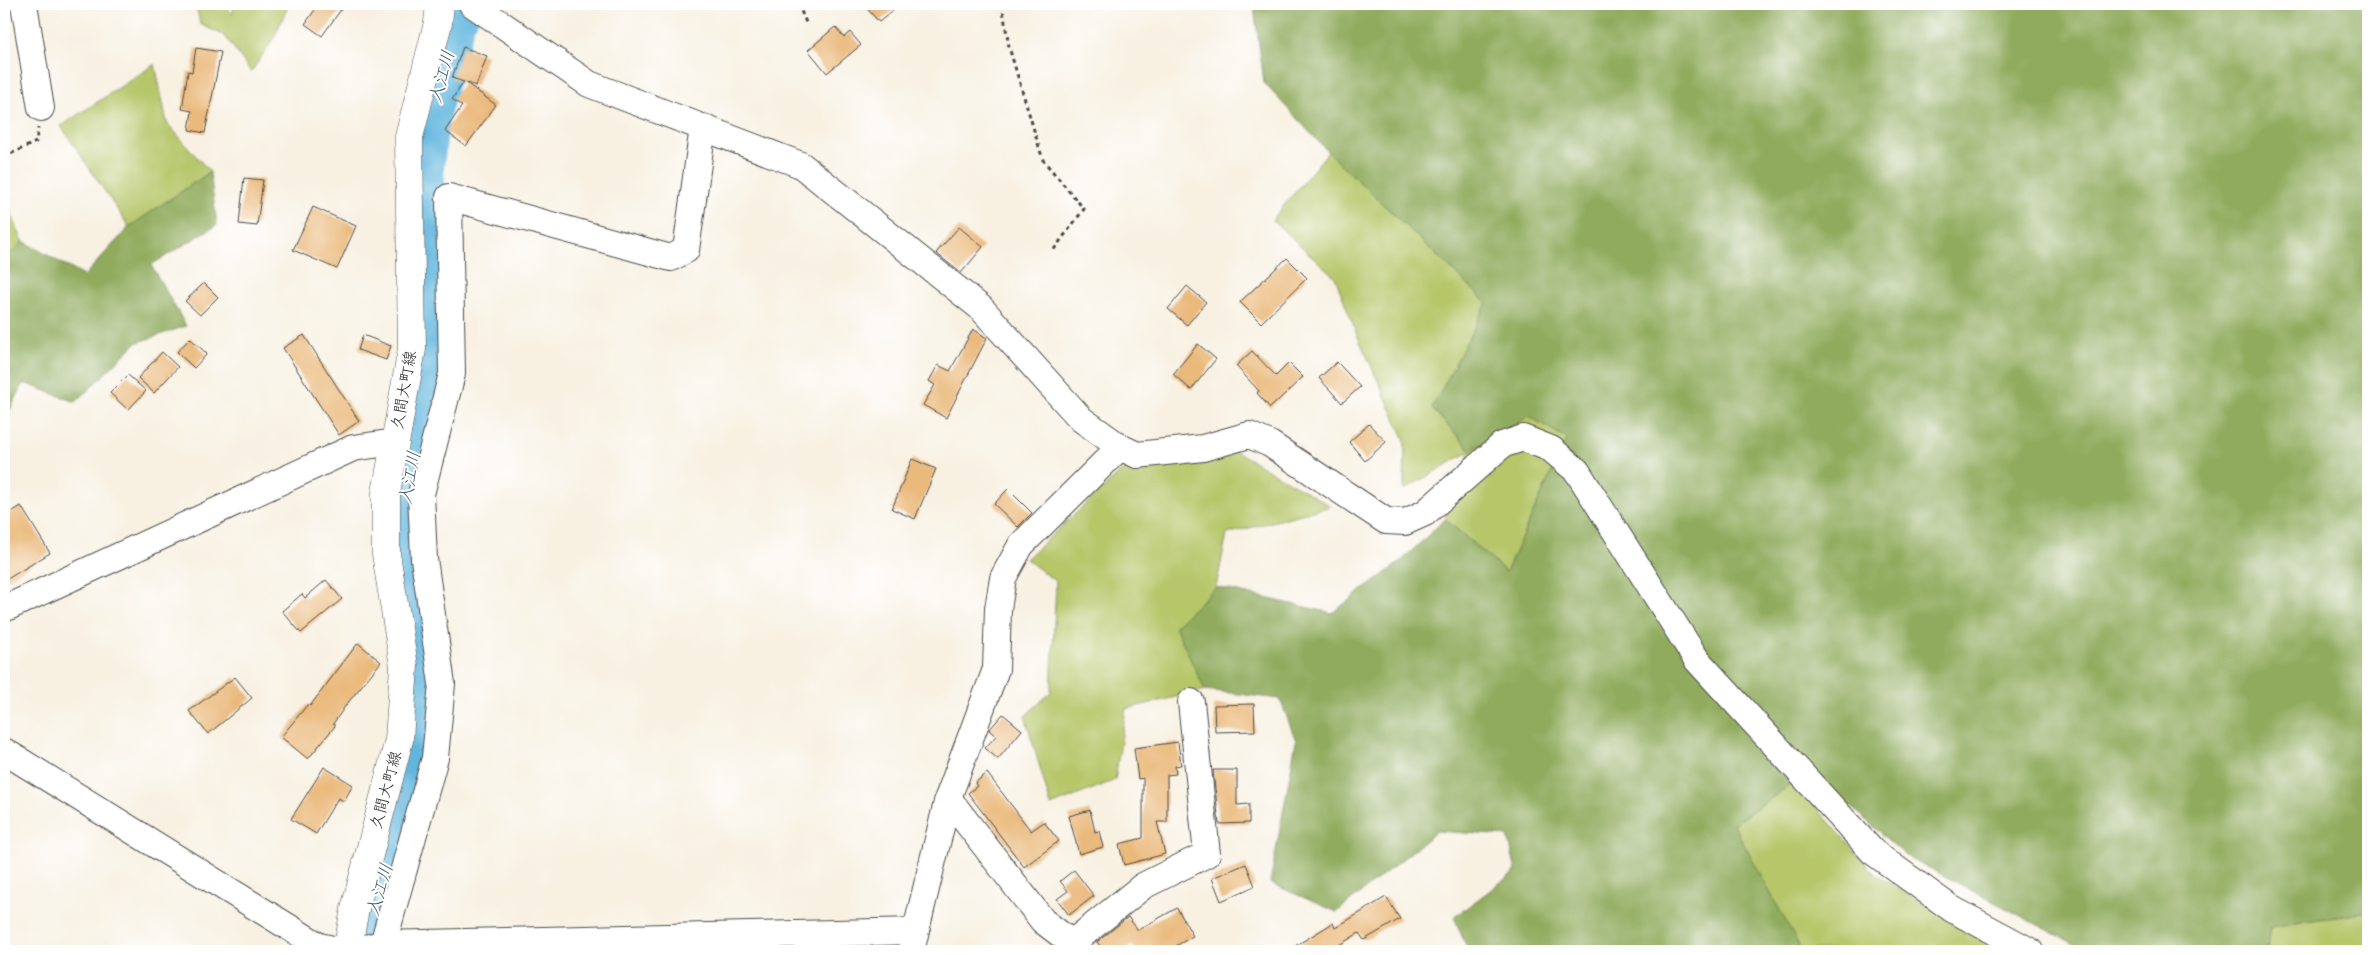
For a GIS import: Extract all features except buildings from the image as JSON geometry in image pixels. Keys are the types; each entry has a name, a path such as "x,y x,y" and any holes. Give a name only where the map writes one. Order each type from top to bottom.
{"main road":[{"name":"久間大町線","path":"347,951 355,909 399,740 404,666 386,554 386,493 412,349 408,176 409,137 438,23 440,4"}],"street":[{"path":"24,4 41,108"},
{"path":"474,6 589,84 801,165 981,308 1081,420 1120,448 1137,455 1202,448 1249,435 1270,444 1386,521 1405,522 1425,513 1502,445 1524,438 1551,449 1578,471 1697,660 1873,852 1952,909 2030,951"},
{"path":"383,948 435,758 442,684 424,559 421,494 452,374 449,197 671,258 686,250 703,127"},
{"path":"4,609 353,448 395,442"},
{"path":"352,951 383,948 913,941 948,798 996,668 998,609 1003,578 1021,545 1120,448"},
{"path":"948,798 1043,921 1072,943 1143,886 1207,854 1191,702"},
{"path":"4,751 319,946 342,951"}],"path":[{"path":"798,4 807,25"},
{"path":"1002,4 1009,47 1043,160 1084,209 1052,252"},
{"path":"4,158 36,142 41,108"}],"green space":[{"path":"196,4 224,4 232,14 235,4 289,4 274,38 251,72 225,36 200,24"},
{"path":"1251,4 2368,4 2368,911 2270,927 2267,951 2088,951 1906,856 1811,771 1733,824 1802,951 1468,951 1454,917 1516,871 1508,836 1437,831 1337,912 1270,883 1296,741 1280,699 1205,690 1175,626 1216,587 1332,613 1399,563 1445,519 1506,572 1567,439 1529,416 1471,450 1432,408 1487,303 1328,152 1264,83 1254,7"},
{"path":"155,64 167,123 210,172 129,227 61,126"},
{"path":"1328,152 1487,303 1432,409 1471,450 1529,416 1567,439 1506,572 1445,519 1470,451 1404,490 1405,440 1357,335 1335,277 1272,220"},
{"path":"210,172 217,225 151,265 186,326 136,343 76,402 24,383 4,421 4,260 23,241 84,276 129,227"},
{"path":"4,197 23,241 4,260"},
{"path":"1234,450 1331,506 1227,534 1216,587 1175,626 1205,690 1126,709 1115,780 1051,806 1025,716 1051,692 1056,582 1026,559 1126,467"},
{"path":"1794,782 1876,875 2006,951 1800,950 1733,824"},
{"path":"2368,911 2368,951 2267,951 2270,927"}],"waterway":[{"name":"入江川","path":"369,951 369,928 415,766 425,677 403,555 404,494 426,399 435,327 426,168 431,117 457,22 467,4"}]}
